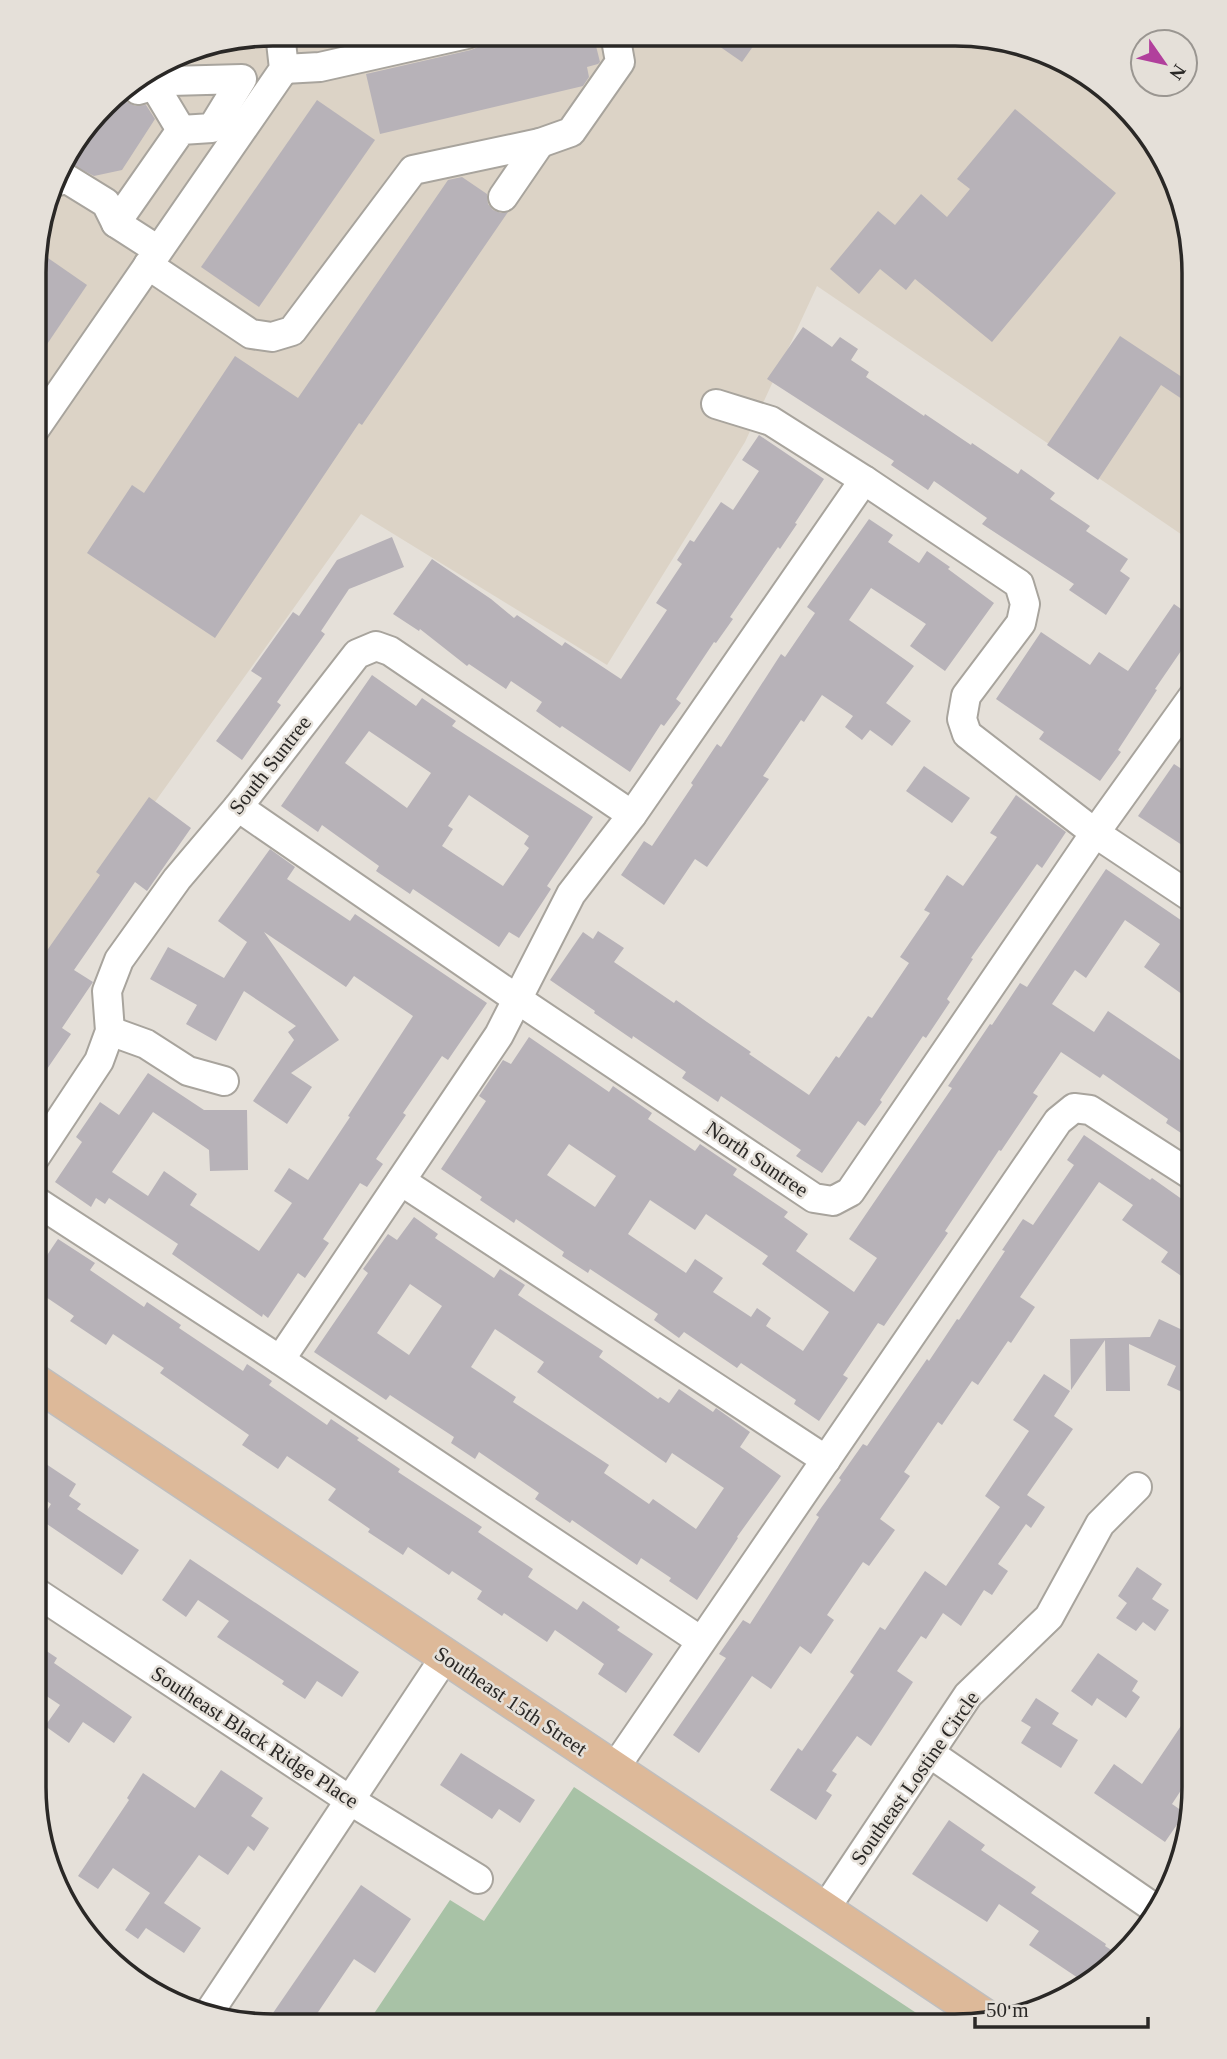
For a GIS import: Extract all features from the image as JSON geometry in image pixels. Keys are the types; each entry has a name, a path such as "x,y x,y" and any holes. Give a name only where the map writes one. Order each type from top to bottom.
{"main road":[{"name":"Southeast 15th Street","path":"46,1389 978,2012"}],"street":[{"path":"46,413 284,69 281,46"},
{"path":"284,69 320,67 414,46"},
{"path":"66,179 106,203 117,223 153,257 251,334 272,337 292,331 413,170 540,143 571,132 620,62 617,46"},
{"path":"242,79 212,128 181,130 146,88 170,81 242,79"},
{"path":"117,223 181,130"},
{"path":"503,197 540,143"},
{"path":"716,404 771,421 1019,584 1025,604 1021,622 966,696 962,719 967,734 1095,833 1182,891"},
{"path":"280,1360 499,1035 571,894 632,815 864,480"},
{"name":"South Suntree","path":"46,1141 99,1061 110,1031 107,991 119,960 177,879 238,807 357,654 376,646 390,651 632,815"},
{"name":"North Suntree","path":"238,807 517,999 814,1198 833,1201 850,1192 1095,833 1182,712"},
{"path":"110,1031 146,1044 188,1071 224,1081"},
{"path":"614,1769 1058,1121 1074,1108 1090,1110 1181,1168"},
{"path":"401,1181 826,1460"},
{"path":"46,1208 280,1360 701,1642"},
{"name":"Southeast Lostine Circle","path":"825,1909 968,1695 1049,1617 1100,1524 1137,1487"},
{"name":"Southeast Black Ridge Place","path":"46,1600 351,1801 478,1880"},
{"path":"214,2006 445,1657"},
{"path":"930,1754 1148,1904"}],"shaded area":[{"path":"243,47 984,47 1041,63 1093,92 1135,134 1164,186 1177,228 1182,273 1182,535 817,286 745,442 607,665 361,514 46,954 47,243 63,186 84,146 123,102 146,84 172,69 200,58"}],"green space":[{"path":"574,1787 918,2014 374,2014 450,1900 484,1921"}],"building":[{"path":"596,46 600,62 587,67 589,77 583,86 380,134 366,74 478,47"},
{"path":"719,46 753,46 742,62"},
{"path":"126,100 135,106 146,105 155,119 122,170 94,176 73,165 84,146"},
{"path":"317,100 375,140 259,307 201,267"},
{"path":"1015,109 1116,193 992,342 915,279 906,290 880,269 859,294 830,269 878,211 895,225 921,194 947,217 970,189 957,179"},
{"path":"462,177 487,194 488,204 493,210 508,212 362,425 359,423 215,638 87,553 132,485 144,493 235,356 298,398 448,180"},
{"path":"47,257 87,285 46,346"},
{"path":"803,327 832,347 840,337 858,349 851,360 869,372 866,377 1018,474 1021,469 1055,493 1050,499 1090,526 1086,531 1128,559 1120,571 1130,578 1106,615 1069,590 1074,584 982,524 987,518 934,481 928,490 891,465 894,461 767,379"},
{"path":"1120,336 1182,377 1182,399 1161,385 1098,480 1047,445"},
{"path":"759,435 824,479 795,523 797,524 780,549 778,547 730,617 733,619 716,643 714,642 676,699 681,703 664,726 661,724 630,772 536,711 542,702 511,681 506,689 469,664 467,666 420,629 419,631 393,614 432,559 514,618 517,615 562,646 565,642 621,679 667,610 656,603 682,564 677,560 690,540 694,542 721,502 733,510 759,471 742,460"},
{"path":"869,519 893,535 888,542 919,563 927,551 994,603 945,671 910,646 926,624 871,588 849,620 914,666 886,703 911,721 892,746 870,730 862,740 845,727 853,716 822,695 804,722 801,720 763,776 769,779 707,867 695,859 664,905 621,875 644,841 652,846 717,744 721,747 781,654 785,657 815,613 807,607"},
{"path":"392,537 404,567 349,589 321,631 325,634 277,702 281,705 242,760 216,741 262,678 251,671 293,612 299,616 337,560"},
{"path":"1174,604 1182,609 1182,650 1118,750 1121,752 1100,781 1039,739 1044,732 996,699 1041,632 1090,665 1099,652 1128,671"},
{"path":"372,675 416,706 422,698 456,721 452,726 593,817 547,886 551,889 519,938 509,932 499,947 413,889 410,894 376,871 379,866 322,825 318,832 281,806","holes":["369,731 431,773 407,808 345,763","469,795 529,836 524,844 529,848 503,886 442,846 453,829 448,826"]},
{"path":"1174,764 1182,769 1182,845 1138,816"},
{"path":"924,766 970,798 952,823 906,791"},
{"path":"1016,795 1066,832 1042,868 1037,864 971,958 973,959 947,999 950,1002 926,1038 923,1036 865,1126 858,1121 822,1173 796,1156 801,1150 721,1096 718,1102 682,1078 686,1072 633,1036 632,1039 550,980 583,932 593,939 598,931 624,948 614,962 674,1003 676,1000 809,1095 868,1016 872,1018 909,963 900,957 930,913 924,910 947,875 963,886 997,837 990,833"},
{"path":"149,797 191,828 147,891 135,882 74,970 93,982 62,1028 71,1034 46,1070 46,952 100,875 96,872"},
{"path":"270,849 295,867 287,879 350,921 355,914 487,1003 448,1060 442,1056 403,1113 406,1115 376,1159 383,1164 367,1187 360,1183 323,1239 329,1243 305,1278 298,1273 268,1318 263,1314 262,1317 172,1254 178,1244 109,1198 105,1204 96,1198 91,1207 55,1182 82,1142 76,1137 100,1102 119,1115 148,1073 204,1110 247,1110 248,1170 210,1171 209,1150 153,1112 112,1172 148,1196 164,1171 197,1194 190,1205 259,1251 292,1203 274,1191 289,1168 308,1180 350,1117 348,1116 413,1016 354,976 346,987 264,932 339,1040 291,1073 312,1087 287,1124 253,1101 294,1040 288,1032 296,1026 244,991 216,1041 186,1024 197,1005 150,979 168,947 224,978 247,942 218,921"},
{"path":"1106,869 1182,921 1182,994 1144,967 1160,944 1125,920 1086,978 1075,970 1052,1004 1094,1032 1108,1011 1181,1061 1181,1133 1166,1123 1168,1119 1103,1074 1100,1078 1061,1052 1033,1093 1038,1096 945,1231 948,1233 884,1326 878,1323 843,1375 848,1378 819,1421 794,1404 796,1400 741,1363 737,1368 684,1332 679,1338 654,1320 658,1314 590,1269 588,1273 562,1256 564,1252 516,1219 514,1223 441,1169 486,1101 479,1096 503,1060 511,1064 529,1037 609,1092 613,1086 652,1113 648,1119 695,1151 700,1144 737,1169 733,1175 788,1212 784,1217 808,1234 796,1251 854,1292 877,1258 849,1239 952,1088 948,1086 1020,983 1027,987","holes":["569,1144 616,1176 595,1207 547,1175","650,1200 695,1230 706,1214 768,1256 762,1264 829,1312 803,1351 766,1326 771,1318 757,1308 751,1317 713,1292 723,1278 695,1259 686,1273 628,1234"]},
{"path":"1084,1135 1181,1199 1181,1276 1161,1262 1168,1252 1122,1220 1133,1205 1099,1182 1020,1297 1035,1307 1011,1343 1008,1341 978,1385 972,1381 942,1425 938,1422 904,1472 910,1476 880,1519 895,1530 869,1566 863,1562 827,1615 834,1620 811,1654 800,1646 771,1689 752,1676 699,1753 673,1735 726,1658 719,1654 743,1620 750,1624 819,1517 816,1515 841,1480 839,1478 863,1444 867,1446 927,1359 929,1361 957,1319 959,1320 1023,1219 1033,1225 1074,1165 1067,1160"},
{"path":"414,1217 438,1234 435,1238 494,1278 500,1269 525,1285 518,1295 603,1351 599,1357 658,1399 660,1397 669,1403 679,1389 713,1412 716,1408 750,1432 740,1447 781,1476 737,1537 697,1600 641,1558 637,1565 572,1520 570,1523 535,1499 539,1493 479,1452 475,1459 451,1443 454,1437 390,1395 386,1400 314,1352 368,1273 363,1269 388,1234 397,1240","holes":["410,1284 442,1306 409,1355 377,1333","495,1329 544,1362 537,1372 666,1463 672,1453 724,1488 696,1529 653,1499 649,1504 604,1473 609,1465 513,1402 516,1397 471,1367"]},
{"path":"58,1239 95,1263 90,1270 144,1307 147,1302 181,1325 179,1328 243,1371 247,1364 272,1381 269,1385 327,1425 331,1419 359,1438 357,1440 400,1469 398,1472 482,1527 478,1532 533,1569 528,1577 577,1610 583,1601 620,1627 617,1630 653,1654 626,1693 598,1674 604,1664 555,1630 547,1642 504,1613 502,1616 477,1599 482,1591 452,1571 449,1575 408,1547 403,1555 368,1532 370,1529 328,1500 336,1489 287,1456 278,1469 242,1445 249,1435 160,1373 164,1368 113,1334 106,1345 70,1321 74,1316 46,1297 46,1257"},
{"path":"1159,1319 1181,1329 1181,1392 1167,1385 1176,1366 1129,1344 1130,1391 1106,1391 1105,1340 1071,1390 1070,1339 1150,1337"},
{"path":"1044,1374 1070,1391 1054,1416 1073,1429 1027,1495 1045,1507 1031,1528 1026,1524 998,1564 1008,1571 992,1595 984,1590 961,1626 943,1613 926,1639 921,1636 897,1671 913,1682 871,1746 857,1736 832,1771 837,1774 826,1791 832,1795 816,1820 770,1790 798,1748 802,1751 854,1675 850,1672 880,1627 885,1630 925,1571 946,1586 1000,1507 985,1496 1029,1431 1013,1420"},
{"path":"46,1464 76,1484 69,1496 81,1504 77,1509 139,1550 122,1575 46,1523 46,1512 51,1504 46,1500"},
{"path":"190,1559 359,1672 342,1697 317,1681 305,1699 282,1684 284,1681 217,1637 229,1621 198,1600 186,1617 162,1600"},
{"path":"1137,1567 1162,1584 1152,1599 1169,1610 1155,1631 1143,1622 1136,1631 1116,1618 1127,1603 1118,1596"},
{"path":"46,1651 57,1658 54,1663 132,1717 114,1743 83,1722 69,1743 46,1727 60,1705 46,1696"},
{"path":"1098,1653 1138,1681 1132,1691 1140,1697 1126,1718 1097,1698 1092,1706 1071,1691"},
{"path":"1036,1698 1059,1713 1052,1724 1078,1740 1061,1768 1021,1743 1031,1727 1021,1721"},
{"path":"1181,1726 1181,1790 1172,1804 1180,1809 1178,1823 1165,1842 1094,1793 1114,1764 1142,1784"},
{"path":"461,1753 535,1800 520,1823 499,1809 492,1819 440,1785"},
{"path":"221,1770 263,1798 251,1816 269,1828 254,1851 248,1846 228,1875 199,1855 164,1903 201,1928 184,1953 146,1928 138,1939 125,1930 150,1893 113,1868 98,1889 78,1876 129,1800 127,1798 143,1773 195,1808"},
{"path":"949,1820 985,1845 981,1850 1036,1887 1031,1893 1112,1950 1077,1977 1029,1945 1039,1931 999,1904 987,1922 912,1874"},
{"path":"361,1885 411,1919 375,1973 354,1959 317,2014 273,2013"}]}
